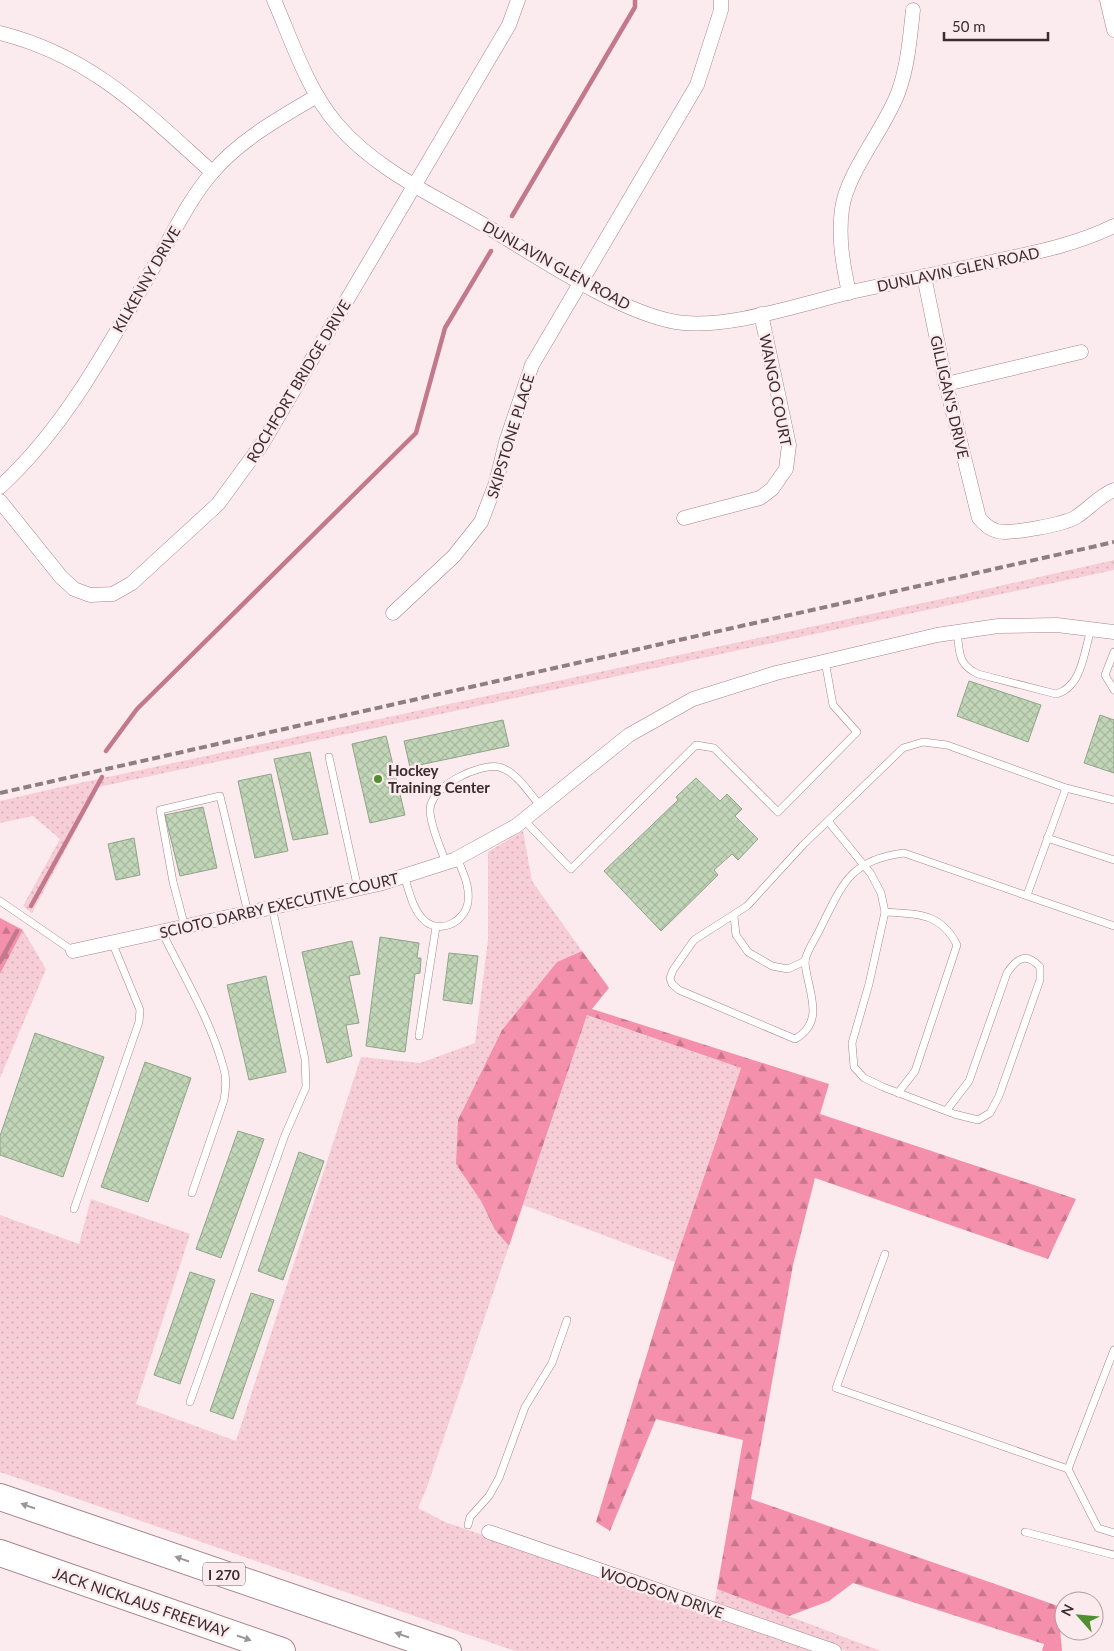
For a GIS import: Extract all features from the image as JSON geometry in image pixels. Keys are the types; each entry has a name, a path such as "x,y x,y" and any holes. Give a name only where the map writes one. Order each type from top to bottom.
{"highway":[{"name":"I 270","path":"0,1497 448,1651"},
{"name":"JACK NICKLAUS FREEWAY","path":"0,1553 282,1651"}],"street":[{"name":"DUNLAVIN GLEN ROAD","path":"274,0 317,96 350,139 386,166 415,184 581,282 626,305 658,318 677,322 702,323 761,314 924,276 1061,247 1114,226"},
{"name":"ROCHFORT BRIDGE DRIVE","path":"0,501 61,577 74,589 90,595 112,594 132,582 218,504 262,444 509,25 518,0"},
{"name":"SKIPSTONE PLACE","path":"393,613 454,556 481,522 496,483 506,442 532,365 697,85 721,10 721,0"},
{"path":"1107,0 1114,30"},
{"path":"849,293 841,256 842,208 849,186 886,120 899,91 908,54 913,10"},
{"path":"0,34 54,50 97,75 146,113 212,172"},
{"name":"KILKENNY DRIVE","path":"0,487 35,450 63,415 138,294 196,193 212,172 263,130 317,96"},
{"name":"GILLIGAN'S DRIVE","path":"924,276 946,384 979,518 987,527 998,532 1040,526 1075,518 1104,494 1114,490"},
{"name":"WANGO COURT","path":"684,518 760,498 772,489 786,469 789,445 761,314"},
{"path":"946,384 1081,352"},
{"name":"SCIOTO DARBY EXECUTIVE COURT","path":"73,951 358,889 452,860 516,826 629,734 693,699 776,672 957,632 998,626 1057,625 1114,632"},
{"name":"WOODSON DRIVE","path":"489,1532 834,1651"}],"lane":[{"path":"957,632 962,662 967,668 978,674 1056,694 1067,691 1075,683 1091,629"},
{"path":"1114,652 1105,675 1114,690"},
{"path":"524,820 571,869 696,745 714,748 778,812 857,732 832,705 826,661"},
{"path":"1114,800 1066,788 947,745 923,742 903,748 747,906 694,940 673,970 670,978 672,984 679,990 796,1039 806,1033 814,1014 805,961 843,884 862,865 885,856 904,853 1114,926"},
{"path":"330,757 358,889"},
{"path":"404,876 415,910 423,920 436,927 448,925 460,919 468,902 468,887 452,860 430,810 432,798 440,788 456,779 490,766 509,771 541,806"},
{"path":"1027,895 1066,788"},
{"path":"185,926 173,882 160,810 220,796 248,913"},
{"path":"828,822 871,874 881,893 885,912 869,984 852,1043 854,1067 864,1078 946,1111 978,1120 990,1113 999,1096 1040,980 1040,967 1033,959 1023,958 1015,961 1007,973 969,1081 946,1111"},
{"path":"1047,838 1114,860"},
{"path":"0,902 73,951"},
{"path":"190,1402 285,1135 306,1087 305,1059 272,908"},
{"path":"885,912 910,913 934,919 949,930 957,945 916,1071 898,1093"},
{"path":"734,916 736,934 748,952 772,966 788,969 805,961"},
{"path":"419,1036 436,927"},
{"path":"162,932 202,1013 224,1066 226,1085 224,1100 192,1193"},
{"path":"74,1209 139,1022 140,1010 112,942"},
{"path":"885,1254 836,1388 1068,1469 1098,1528 1114,1533"},
{"path":"468,1524 470,1518 489,1496 499,1478 525,1407 552,1363 567,1320"},
{"path":"1068,1469 1114,1350"},
{"path":"1025,1532 1114,1555"}],"shaded area":[{"path":"1114,560 1114,570 99,787 32,913 23,906 60,839 33,816 0,823 0,801 960,595"},
{"path":"523,831 532,881 582,951 557,962 502,1030 481,1201 495,1230 509,1246 426,1490 418,1508 445,1522 823,1651 515,1651 0,1472 0,1215 79,1244 91,1199 190,1234 136,1404 236,1441 361,1057 420,1063 475,1043 488,940 488,852"},
{"path":"23,930 46,969 0,1078 0,974"},
{"path":"587,1015 741,1068 675,1262 523,1205"},
{"path":"717,1589 881,1651 846,1651 714,1605"}],"green space":[{"path":"0,918 23,930 0,974"},
{"path":"582,951 609,988 592,1009 829,1084 820,1114 1076,1199 1048,1259 815,1178 793,1265 751,1499 1054,1605 1054,1641 1061,1641 1062,1651 1042,1651 1044,1644 853,1583 829,1601 789,1616 717,1589 743,1440 656,1419 610,1531 596,1522 675,1262 741,1068 587,1015 509,1246 495,1230 481,1201 456,1164 458,1120 502,1030 557,962"}],"building":[{"path":"969,681 1041,705 1028,742 957,716"},
{"path":"1100,715 1114,720 1114,773 1084,763"},
{"path":"503,720 509,746 410,767 404,741"},
{"name":"Hockey Training Center","path":"386,736 405,815 370,823 352,744"},
{"path":"310,752 328,834 293,840 274,759"},
{"path":"271,774 288,851 255,858 238,781"},
{"path":"696,778 720,801 727,794 742,809 735,816 758,839 738,860 732,854 714,870 718,875 661,931 604,871 678,800 676,797"},
{"path":"203,807 217,868 180,876 165,815"},
{"path":"134,838 140,875 116,880 108,844"},
{"path":"380,937 419,943 417,958 421,958 420,973 415,974 405,1052 366,1046"},
{"path":"352,941 360,974 349,976 359,1023 346,1025 352,1056 327,1063 302,952"},
{"path":"449,953 478,956 472,1004 443,1000"},
{"path":"266,976 286,1072 249,1080 227,985"},
{"path":"35,1033 104,1057 63,1177 0,1155 0,1136"},
{"path":"145,1062 191,1078 148,1202 101,1187"},
{"path":"238,1131 264,1139 221,1258 196,1249"},
{"path":"299,1152 324,1161 283,1280 258,1271"},
{"path":"190,1272 215,1280 180,1384 154,1375"},
{"path":"251,1293 274,1300 233,1419 210,1411"}],"waterway":[{"path":"512,216 635,7 635,0"},
{"path":"106,751 137,709 416,433 445,328 491,251"},
{"path":"31,906 102,777"},
{"path":"0,962 17,931"}],"railway":[{"path":"0,793 1114,542"}],"place":[{"name":"Hockey Training Center","path":"378,779"}]}
